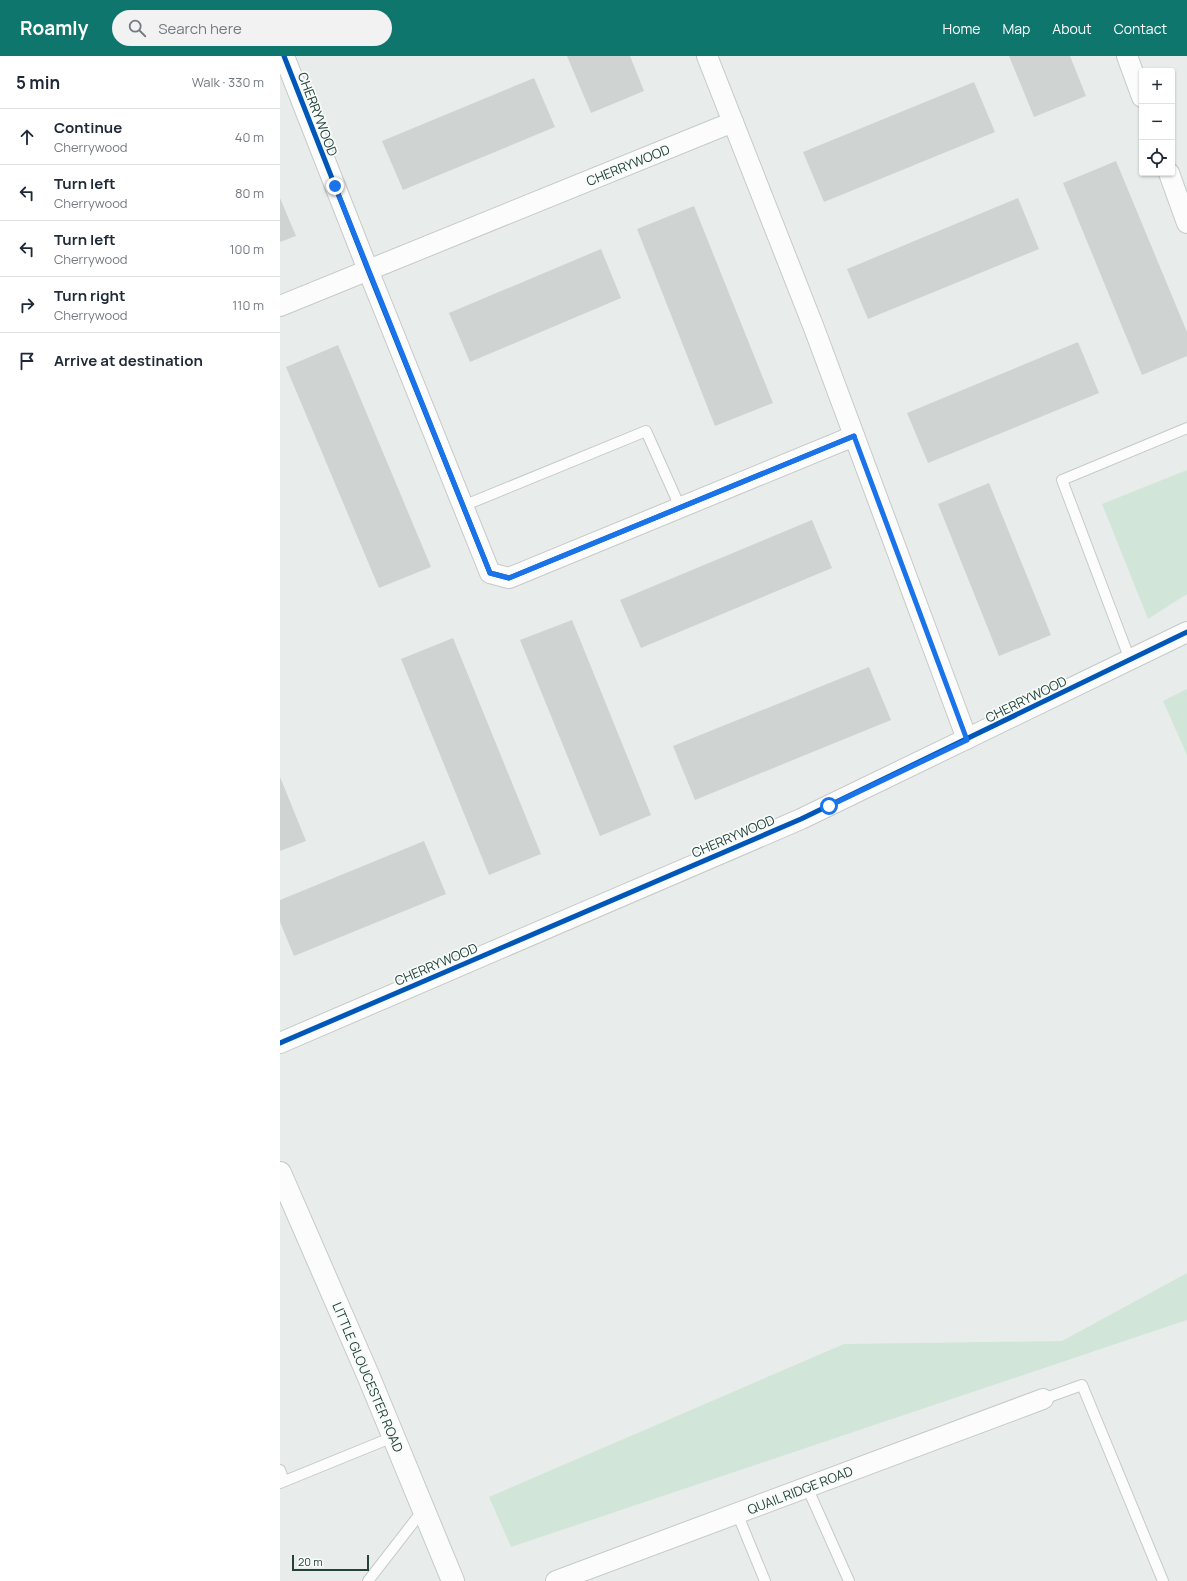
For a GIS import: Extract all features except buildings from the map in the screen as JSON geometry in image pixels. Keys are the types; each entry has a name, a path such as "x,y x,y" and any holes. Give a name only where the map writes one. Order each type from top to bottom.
{"street":[{"path":"707,56 814,328 967,740"},
{"path":"1127,56 1139,89"},
{"name":"CHERRYWOOD","path":"289,58 368,270 490,573 509,578 854,436"},
{"name":"CHERRYWOOD","path":"280,306 733,122"},
{"path":"1170,176 1187,223"},
{"name":"CHERRYWOOD","path":"280,1043 801,819 967,740 1187,632"},
{"name":"LITTLE GLOUCESTER ROAD","path":"280,1173 393,1436 453,1581"},
{"name":"QUAIL RIDGE ROAD","path":"556,1581 1043,1399"}],"lane":[{"path":"1130,660 1062,480 1187,428"},
{"path":"463,506 646,431 680,507"},
{"path":"1043,1399 1082,1385 1163,1581"},
{"path":"280,1470 282,1482 393,1436"},
{"path":"807,1487 849,1581"},
{"path":"368,1581 424,1510"},
{"path":"737,1513 765,1581"}],"green space":[{"path":"1187,470 1187,594 1148,619 1102,504"},
{"path":"1187,689 1187,755 1163,701"},
{"path":"1187,1273 1187,1320 511,1547 489,1497 844,1344 1062,1341"}],"cycle path":[{"path":"284,56 490,573 509,578 854,436"},
{"path":"280,1043 801,819 1187,632"}],"route":[{"path":"335,186 490,573 509,578 854,436 967,740 829,806"}]}
